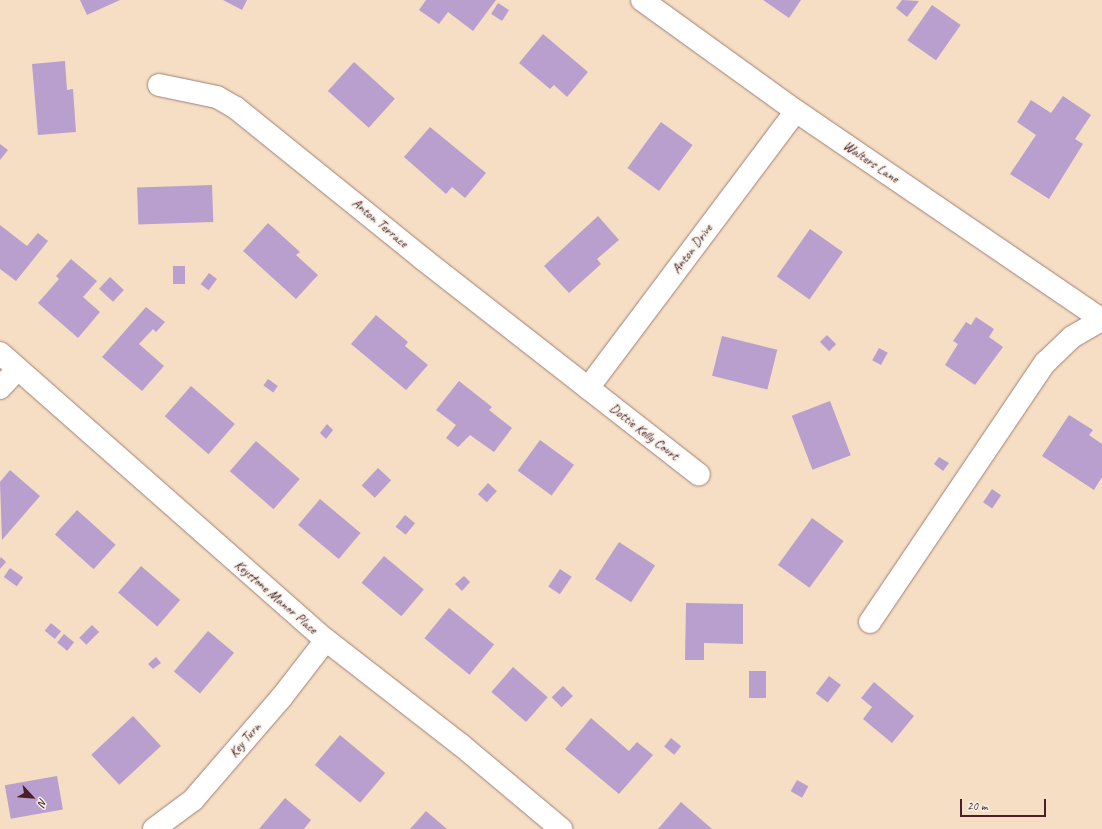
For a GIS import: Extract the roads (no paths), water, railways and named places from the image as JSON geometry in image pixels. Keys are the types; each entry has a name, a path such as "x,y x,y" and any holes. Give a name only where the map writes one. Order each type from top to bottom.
{"street":[{"name":"Walters Lane","path":"642,0 796,110 1102,320"},
{"name":"Anton Terrace","path":"159,85 217,97 236,108 423,259 588,388"},
{"name":"Anton Drive","path":"588,388 796,110"},
{"path":"870,622 1045,363 1072,337 1102,320"},
{"name":"Keystone Manor Place","path":"0,353 17,370 326,640 460,745 561,829"},
{"path":"0,388 17,370"},
{"name":"Dottie Kelly Court","path":"588,388 699,475"},
{"name":"Key Turn","path":"154,829 193,800 281,698 326,640"}]}
